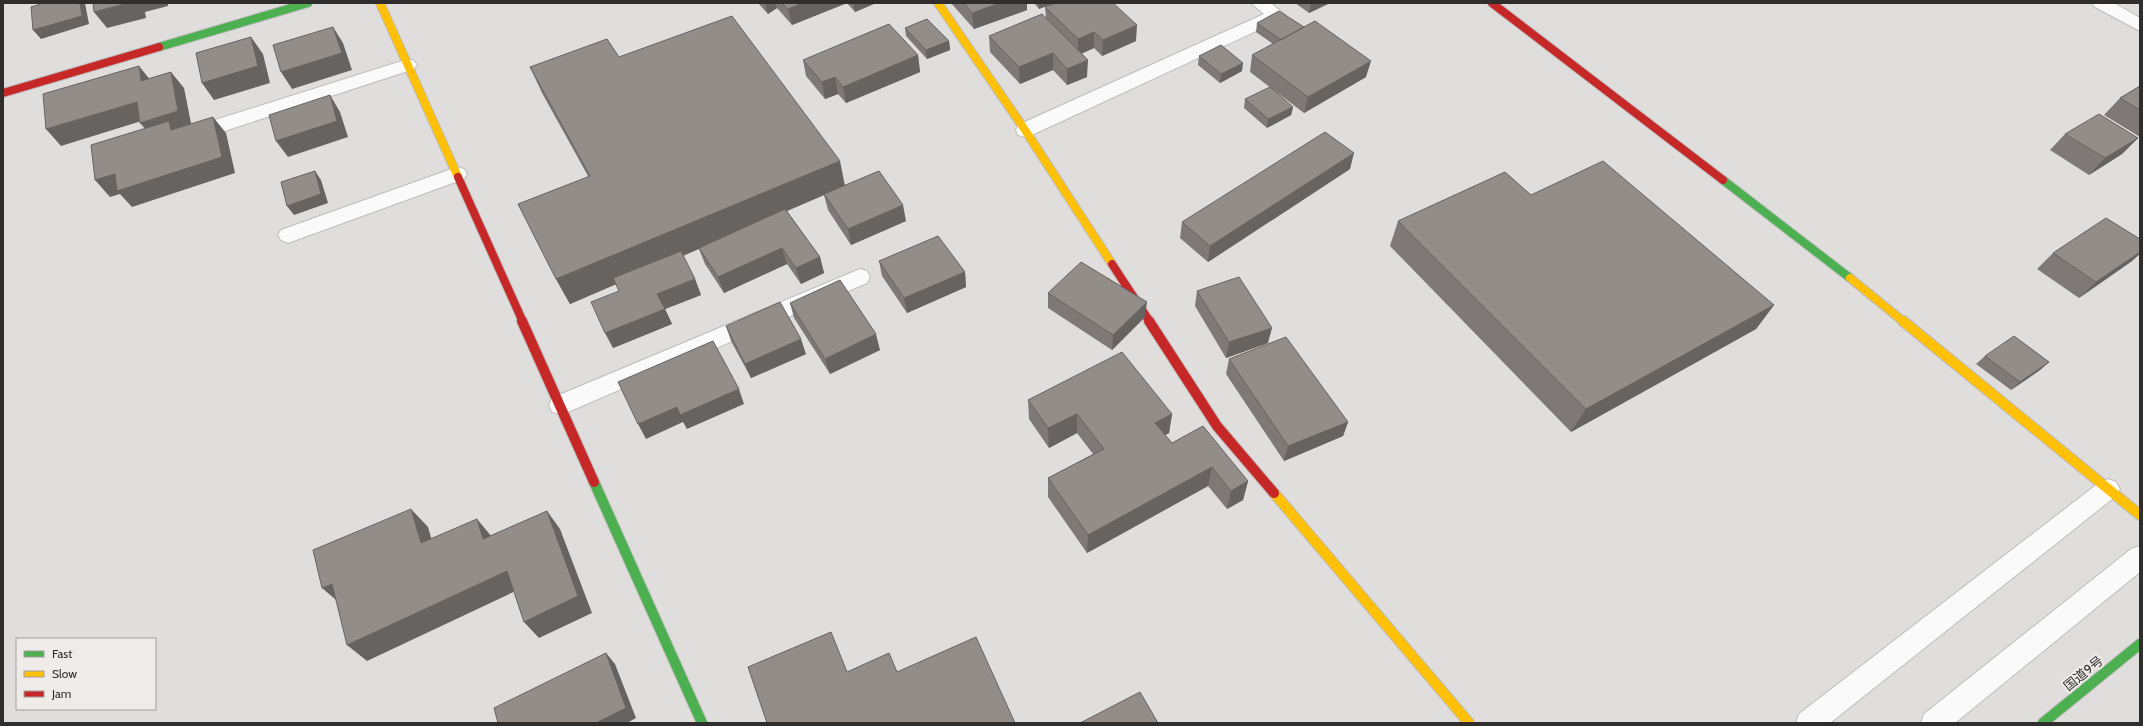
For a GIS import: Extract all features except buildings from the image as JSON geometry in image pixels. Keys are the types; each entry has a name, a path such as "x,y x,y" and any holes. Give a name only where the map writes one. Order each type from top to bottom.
{"main road":[{"path":"3,93 308,3"},
{"path":"380,3 702,723"},
{"path":"938,3 1025,130 1217,426 1468,723"},
{"path":"1492,3 1828,260 2140,516"},
{"name":"国道9号","path":"2043,723 2140,644"}],"street":[{"path":"1025,130 1276,15 1260,3"},
{"path":"2101,3 2140,25"},
{"path":"200,132 408,65"},
{"path":"288,235 456,174"},
{"path":"560,405 860,277"},
{"path":"1809,723 2108,489"},
{"path":"1944,719 2140,557"}],"traffic: fast":[{"path":"159,47 308,3"},
{"path":"1723,180 1850,278"},
{"path":"594,482 702,723"},
{"path":"2043,723 2140,644"}],"traffic: slow":[{"path":"380,3 458,177"},
{"path":"938,3 1025,130 1112,264"},
{"path":"1850,278 2140,515"},
{"path":"1274,493 1469,723"}],"traffic: jam":[{"path":"1492,3 1723,180"},
{"path":"3,93 159,47"},
{"path":"458,177 594,482"},
{"path":"1112,264 1217,426 1274,493"}]}
